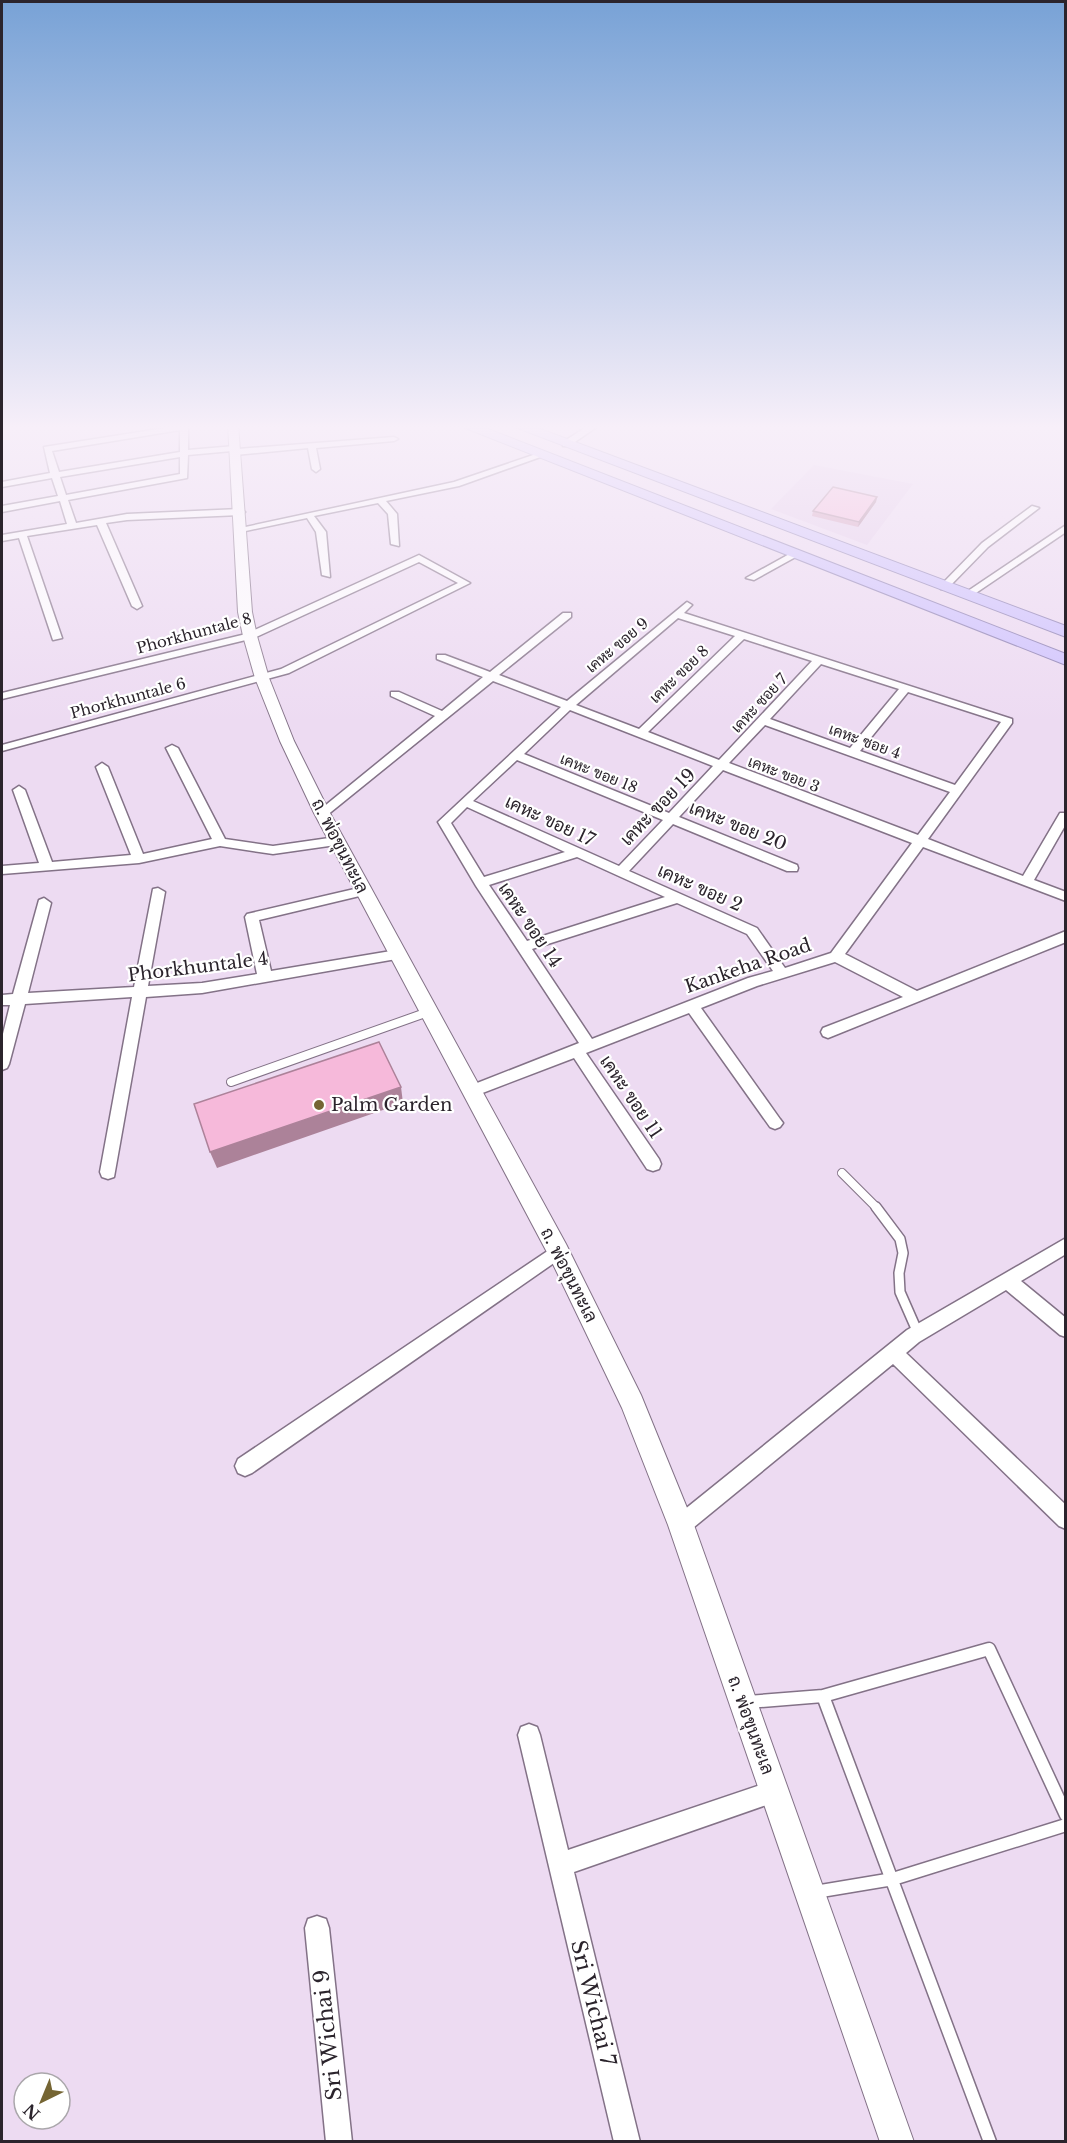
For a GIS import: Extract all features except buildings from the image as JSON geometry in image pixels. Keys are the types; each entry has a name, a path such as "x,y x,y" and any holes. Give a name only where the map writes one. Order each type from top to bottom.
{"highway":[{"path":"717,524 1065,660"},
{"path":"778,524 1065,632"},
{"path":"773,546 796,531"}],"street":[{"path":"2,538 78,524"},
{"path":"102,524 137,606"},
{"name":"ถ. พ่อขุนทะเล","path":"240,524 245,612 250,636 262,678 287,741 336,841 558,1251 632,1403 681,1525 897,2142"},
{"path":"315,524 321,532 327,575"},
{"path":"393,524 396,544"},
{"path":"944,587 985,545 1013,524"},
{"path":"967,595 1065,528"},
{"path":"22,534 57,638"},
{"path":"751,578 795,554"},
{"name":"Phorkhuntale 8","path":"2,696 250,636 419,558"},
{"name":"Phorkhuntale 6","path":"2,747 285,671 465,582 419,558"},
{"name":"เคหะ ขอย 9","path":"567,707 687,605"},
{"path":"677,614 1008,721 836,956"},
{"path":"322,813 492,678 567,615"},
{"name":"เคหะ ขอย 8","path":"639,735 741,636"},
{"name":"เคหะ ขอย 3","path":"441,657 1065,897"},
{"name":"เคหะ ซอย 7","path":"722,766 818,661"},
{"path":"853,752 905,689"},
{"path":"395,694 444,716"},
{"name":"เคหะ ขอย 17","path":"444,822 567,707"},
{"name":"เคหะ ซอย 4","path":"764,721 956,790"},
{"path":"172,748 220,842"},
{"name":"เคหะ ขอย 18","path":"516,755 671,819"},
{"name":"เคหะ ขอย 19","path":"620,873 722,766"},
{"path":"102,767 139,859"},
{"path":"19,790 46,866"},
{"name":"เคหะ ขอย 17","path":"465,802 620,873"},
{"path":"1026,882 1064,816"},
{"name":"เคหะ ขอย 20","path":"671,819 792,868"},
{"name":"เคหะ ขอย 14","path":"444,822 524,947 583,1049"},
{"path":"2,870 139,859 220,842 273,850 336,841"},
{"path":"481,883 576,853"},
{"name":"เคหะ ขอย 2","path":"620,873 752,931 781,973"},
{"path":"266,978 252,917 363,891"},
{"path":"108,1172 158,892"},
{"path":"524,947 677,898"},
{"path":"2,1064 45,903"},
{"path":"828,1032 1065,936"},
{"name":"Phorkhuntale 4","path":"2,1000 202,988 398,955"},
{"name":"Kankeha Road","path":"471,1091 781,973 814,965 836,956 916,997"},
{"path":"692,1006 775,1123"},
{"name":"เคหะ ขอย 11","path":"583,1049 653,1164"},
{"path":"681,1525 918,1333 1065,1245"},
{"path":"245,1466 558,1251"},
{"path":"1007,1280 1065,1329"},
{"path":"893,1352 1065,1519"},
{"name":"Sri Wichai 7","path":"529,1735 627,2142"},
{"path":"560,1864 775,1791"},
{"name":"Sri Wichai 9","path":"317,1928 339,2142"}],"lane":[{"path":"231,1082 428,1012"},
{"path":"842,1173 890,1223 903,1247 903,1261 899,1273 902,1301 918,1333"},
{"path":"742,1703 823,1696 989,1649 1065,1815"},
{"path":"823,1696 990,2142"},
{"path":"809,1893 893,1879 1065,1825"}],"shaded area":[{"path":"811,524 883,524 867,545"}],"place":[{"name":"Palm Garden","path":"319,1105"}]}
